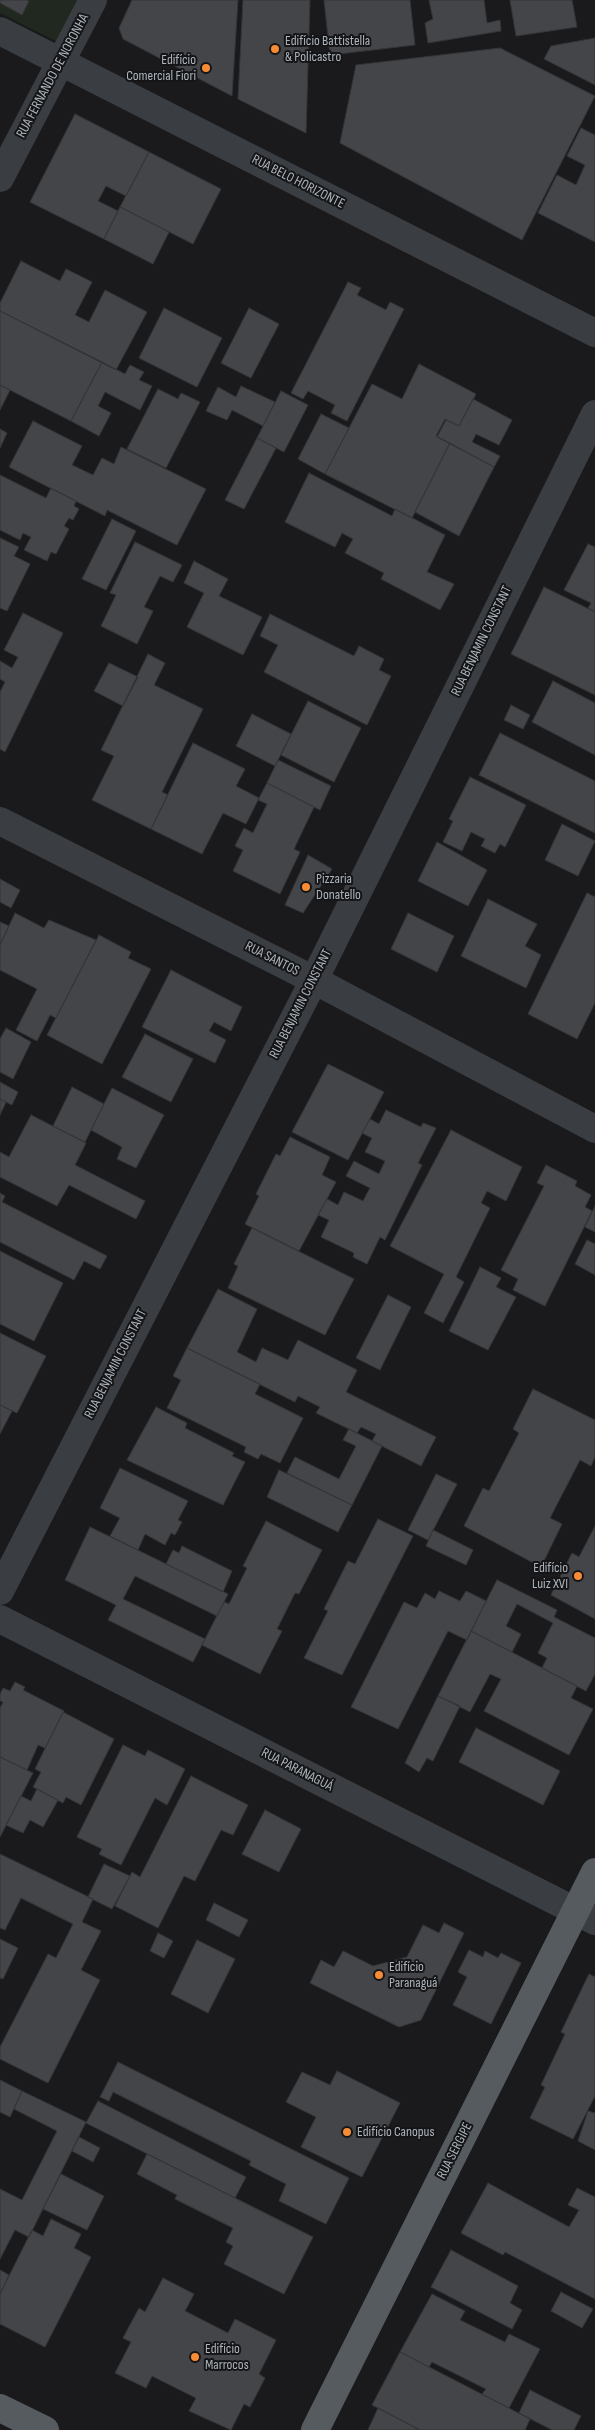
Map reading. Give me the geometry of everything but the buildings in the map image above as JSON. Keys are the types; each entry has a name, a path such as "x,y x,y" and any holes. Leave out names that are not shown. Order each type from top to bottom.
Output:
{"main road":[{"name":"RUA SERGIPE","path":"315,2430 585,1916 595,1872"},
{"path":"0,2408 45,2430"}],"street":[{"name":"RUA FERNANDO DE NORONHA","path":"0,178 92,0"},
{"name":"RUA BELO HORIZONTE","path":"0,31 595,333"},
{"name":"RUA BENJAMIN CONSTANT","path":"0,1590 314,980 595,414"},
{"name":"RUA SANTOS","path":"0,821 314,980 595,1129"},
{"name":"RUA PARANAGUÁ","path":"0,1619 585,1916"}],"shaded area":[{"path":"0,0 81,0 56,41 0,13"}],"place":[{"name":"Edifício Battistella & Policastro","path":"275,49"},
{"name":"Edifício Comercial Fiori","path":"206,68"},
{"name":"Pizzaria Donatello","path":"306,887"},
{"name":"Edifício Luiz XVI","path":"578,1576"},
{"name":"Edifício Paranaguá","path":"379,1975"},
{"name":"Edifício Canopus","path":"347,2132"},
{"name":"Edifício Marrocos","path":"195,2357"}]}
